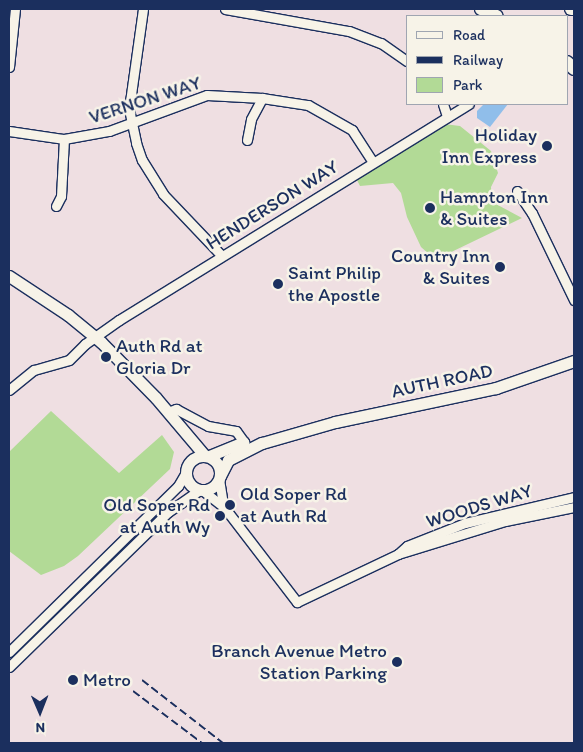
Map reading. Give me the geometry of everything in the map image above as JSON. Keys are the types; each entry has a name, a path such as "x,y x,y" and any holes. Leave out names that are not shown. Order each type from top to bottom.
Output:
{"highway":[{"path":"481,9 496,15"}],"main road":[{"path":"9,276 94,336 168,412 207,456 216,462 219,478 212,487 201,490 190,486 187,468 188,446 180,426"},
{"name":"AUTH ROAD","path":"207,456 270,433 314,427 480,392 574,361"},
{"name":"AUTH ROAD","path":"219,478 228,460 244,450 305,433 314,427"},
{"path":"187,468 197,456 207,456"}],"street":[{"path":"9,67 15,9"},
{"path":"143,9 131,84 130,122 142,160 163,194 221,255"},
{"path":"225,9 349,31 381,43 406,60"},
{"name":"VERNON WAY","path":"9,131 64,139 109,131 207,95 262,98 322,111 352,130 374,162"},
{"path":"247,140 251,118 262,98"},
{"path":"443,105 447,116"},
{"name":"HENDERSON WAY","path":"9,390 34,370 69,360 94,336 221,255 467,105"},
{"path":"56,206 61,196 64,139"},
{"path":"517,191 532,213 574,300"},
{"path":"168,412 176,409 208,426 236,431 244,442"},
{"path":"60,608 178,486 187,468"},
{"path":"219,478 224,506"},
{"path":"9,652 43,624 182,499 201,490 224,506"},
{"name":"WOODS WAY","path":"398,554 407,546 464,523 574,497"},
{"name":"WOODS WAY","path":"224,506 297,602 398,554 505,521 574,507"},
{"path":"9,667 43,624"}],"green space":[{"path":"444,124 460,126 491,151 498,173 491,187 492,202 522,218 443,256 430,255 421,247 407,217 401,193 393,183 360,186 357,180"},
{"path":"51,411 119,473 162,435 174,452 170,469 78,556 64,566 41,575 9,551 9,452"}],"water":[{"path":"483,105 507,105 490,127 477,118 477,111"}],"railway":[{"path":"142,680 223,743"},
{"path":"133,691 202,743"}],"place":[{"name":"Holiday Inn Express","path":"547,146"},
{"name":"Hampton Inn & Suites","path":"430,208"},
{"name":"Country Inn & Suites","path":"500,267"},
{"name":"Saint Philip the Apostle","path":"278,284"},
{"name":"Auth Rd at Gloria Dr","path":"106,357"},
{"name":"Old Soper Rd at Auth Rd","path":"230,505"},
{"name":"Old Soper Rd at Auth Wy","path":"220,516"},
{"name":"Branch Avenue Metro Station Parking","path":"397,662"},
{"name":"Metro","path":"73,680"}]}
